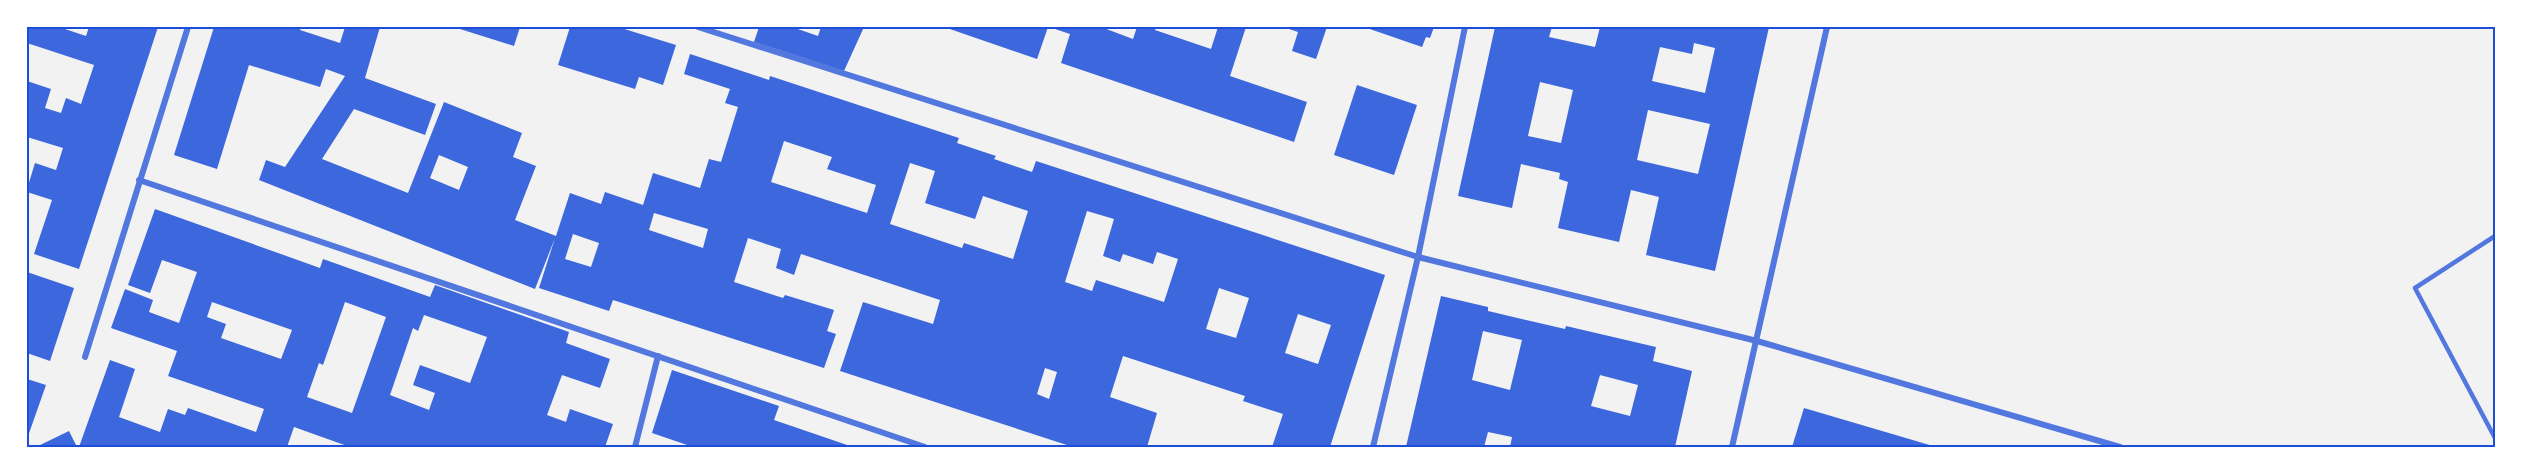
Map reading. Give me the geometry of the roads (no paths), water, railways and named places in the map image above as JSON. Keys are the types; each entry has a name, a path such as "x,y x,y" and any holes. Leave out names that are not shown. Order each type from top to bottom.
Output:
{"street":[{"path":"85,357 188,27"},
{"path":"698,27 1418,257 1757,341 2120,447"},
{"path":"1373,447 1418,257 1465,27"},
{"path":"1732,447 1827,27"},
{"path":"139,180 925,447"},
{"path":"635,447 658,356"}],"lane":[{"path":"2495,236 2415,288 2495,438"}]}
